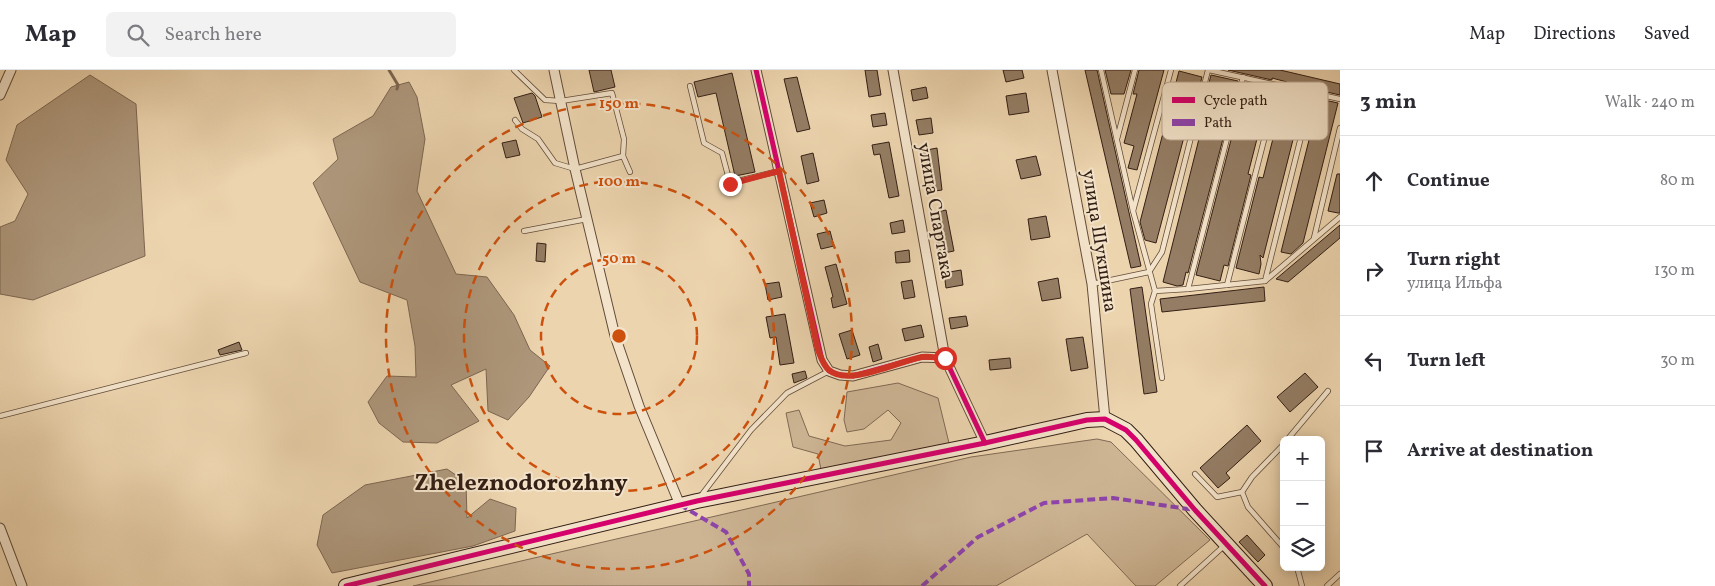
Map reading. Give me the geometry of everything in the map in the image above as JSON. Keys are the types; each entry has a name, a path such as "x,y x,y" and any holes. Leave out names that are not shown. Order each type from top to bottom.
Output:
{"street":[{"path":"0,96 11,70"},
{"path":"554,70 575,169 615,336 639,406 680,505"},
{"path":"756,70 818,350 829,371 840,375 853,376 922,357 945,358"},
{"name":"улица Спартака","path":"893,70 945,358 985,443"},
{"name":"улица Шукшина","path":"1052,70 1092,284 1105,419"},
{"path":"346,586 697,501 985,443 1087,420 1105,419 1126,430 1195,510 1265,586"},
{"path":"0,528 22,586"}],"lane":[{"path":"514,70 545,100 561,101 612,93 624,139 623,156 630,172"},
{"path":"1101,70 1133,212 1155,291 1151,304 1162,378"},
{"path":"1117,140 1135,70"},
{"path":"1209,70 1265,82"},
{"path":"1242,82 1243,77"},
{"path":"690,86 704,144 722,153 730,184 779,171"},
{"path":"1133,212 1162,104"},
{"path":"515,120 522,130 538,140 555,163 575,169 623,156"},
{"path":"1314,238 1340,128"},
{"path":"1092,284 1149,272 1162,252 1191,140"},
{"path":"1188,290 1227,140"},
{"path":"1227,285 1264,140"},
{"path":"1265,281 1300,140"},
{"path":"1155,291 1188,290 1265,281 1340,217"},
{"path":"524,232 587,219"},
{"path":"0,416 246,353"},
{"path":"697,501 751,430 787,393 829,371"},
{"path":"1290,436 1328,391"},
{"path":"1195,474 1217,497 1242,492 1252,476 1280,448"},
{"path":"1242,492 1248,507 1280,543"},
{"path":"1180,586 1227,544"},
{"path":"1298,571 1302,586"},
{"path":"1327,586 1340,574"}],"shaded area":[{"path":"90,75 136,104 145,256 33,300 0,294 0,227 15,221 28,194 6,160 17,125"},
{"path":"409,82 417,97 425,139 417,191 456,274 487,277 514,315 530,350 550,366 529,397 508,420 488,411 486,369 451,385 479,421 437,443 403,442 379,423 368,402 387,376 416,377 415,346 407,300 360,282 313,183 338,159 333,139 373,116 391,87"},
{"path":"898,383 938,398 949,443 821,470 818,454 793,447 786,413 799,410 809,436 845,446 891,440 901,423 888,410 864,429 847,432 844,420 847,392"},
{"path":"1097,439 1111,442 1210,540 1155,586 1136,586 1087,534 996,586 413,586 971,457"},
{"path":"447,469 466,482 467,518 490,499 516,508 515,531 473,546 332,573 317,545 323,515 365,485"}],"building":[{"path":"589,70 611,70 615,87 594,92"},
{"path":"865,70 877,70 881,95 869,97"},
{"path":"1003,70 1022,70 1024,78 1006,82"},
{"path":"1085,70 1097,70 1141,266 1131,268"},
{"path":"1105,70 1131,70 1124,94 1111,94"},
{"path":"1139,70 1164,70 1137,170 1128,168 1134,146 1124,143 1137,94 1133,94"},
{"path":"1228,70 1280,70 1340,84 1340,95 1328,92 1328,82 1287,82 1272,78 1272,80"},
{"path":"1179,71 1202,77 1201,82 1176,82"},
{"path":"732,73 755,172 735,176 716,93 698,97 694,82"},
{"path":"1211,75 1238,81 1238,82 1209,82"},
{"path":"797,77 810,129 797,132 784,79"},
{"path":"926,87 928,98 913,101 911,90"},
{"path":"532,93 535,96 542,117 523,123 514,98"},
{"path":"1026,93 1029,112 1009,115 1006,96"},
{"path":"1328,101 1338,103 1303,243 1291,254 1281,252 1309,140 1328,140"},
{"path":"885,113 887,125 873,127 871,115"},
{"path":"931,118 933,133 919,135 916,120"},
{"path":"1162,137 1162,140 1183,140 1156,243 1145,240 1140,222"},
{"path":"516,140 520,155 506,158 502,143"},
{"path":"1199,140 1223,140 1188,273 1186,272 1183,285 1177,286 1163,282"},
{"path":"1231,140 1257,140 1248,174 1251,175 1228,266 1224,265 1220,281 1196,275"},
{"path":"1273,140 1293,140 1263,258 1260,255 1259,274 1236,268 1259,177 1263,178"},
{"path":"889,142 899,196 889,198 880,154 874,155 872,145"},
{"path":"937,148 942,190 928,192 922,151"},
{"path":"813,153 819,181 807,184 801,156"},
{"path":"1036,156 1041,175 1021,179 1016,160"},
{"path":"1337,174 1340,174 1340,213 1328,211"},
{"path":"824,200 827,213 814,217 810,203"},
{"path":"946,210 954,251 939,254 937,242 939,242 933,213"},
{"path":"1046,216 1050,237 1031,240 1028,219"},
{"path":"903,220 905,232 892,234 890,223"},
{"path":"1340,225 1340,238 1288,282 1276,279"},
{"path":"830,231 834,246 821,249 817,234"},
{"path":"537,243 546,244 545,262 536,261"},
{"path":"909,250 910,262 896,263 895,252"},
{"path":"836,264 847,304 833,308 831,298 833,297 825,267"},
{"path":"961,270 963,285 946,288 944,273"},
{"path":"1058,278 1061,298 1042,301 1038,282"},
{"path":"912,280 915,297 904,299 901,282"},
{"path":"779,282 782,297 768,300 765,284"},
{"path":"1142,287 1157,392 1144,394 1130,289"},
{"path":"1264,287 1265,301 1162,312 1160,299"},
{"path":"785,314 794,363 780,365 776,337 770,338 766,317"},
{"path":"966,316 968,326 951,329 949,318"},
{"path":"921,325 924,337 905,341 902,329"},
{"path":"852,330 860,355 847,359 839,334"},
{"path":"1083,337 1088,368 1071,371 1066,339"},
{"path":"239,342 242,350 220,355 218,350"},
{"path":"878,344 882,359 873,362 869,347"},
{"path":"1010,358 1011,368 990,370 989,360"},
{"path":"805,371 807,378 794,383 792,374"},
{"path":"1305,373 1318,387 1290,412 1277,397"},
{"path":"1247,425 1261,441 1226,473 1230,478 1218,488 1200,468"},
{"path":"1247,535 1265,555 1258,562 1239,542"}],"waterway":[{"path":"389,70 398,85 397,89"}],"marked path":[{"path":"922,586 978,537 1044,503 1113,498 1195,510"},
{"path":"680,505 726,532 749,574 749,586"}],"cycle path":[{"path":"756,70 822,360 829,371 840,375 853,376 922,357 945,358 985,443"},
{"path":"346,586 697,501 985,443 1087,420 1105,419 1126,430 1136,440 1195,510 1265,586"}],"district":[{"name":"Zheleznodorozhny","path":"521,484"}],"route":[{"path":"730,184 779,171 818,350 829,371 840,375 853,376 922,357 945,358"}]}
